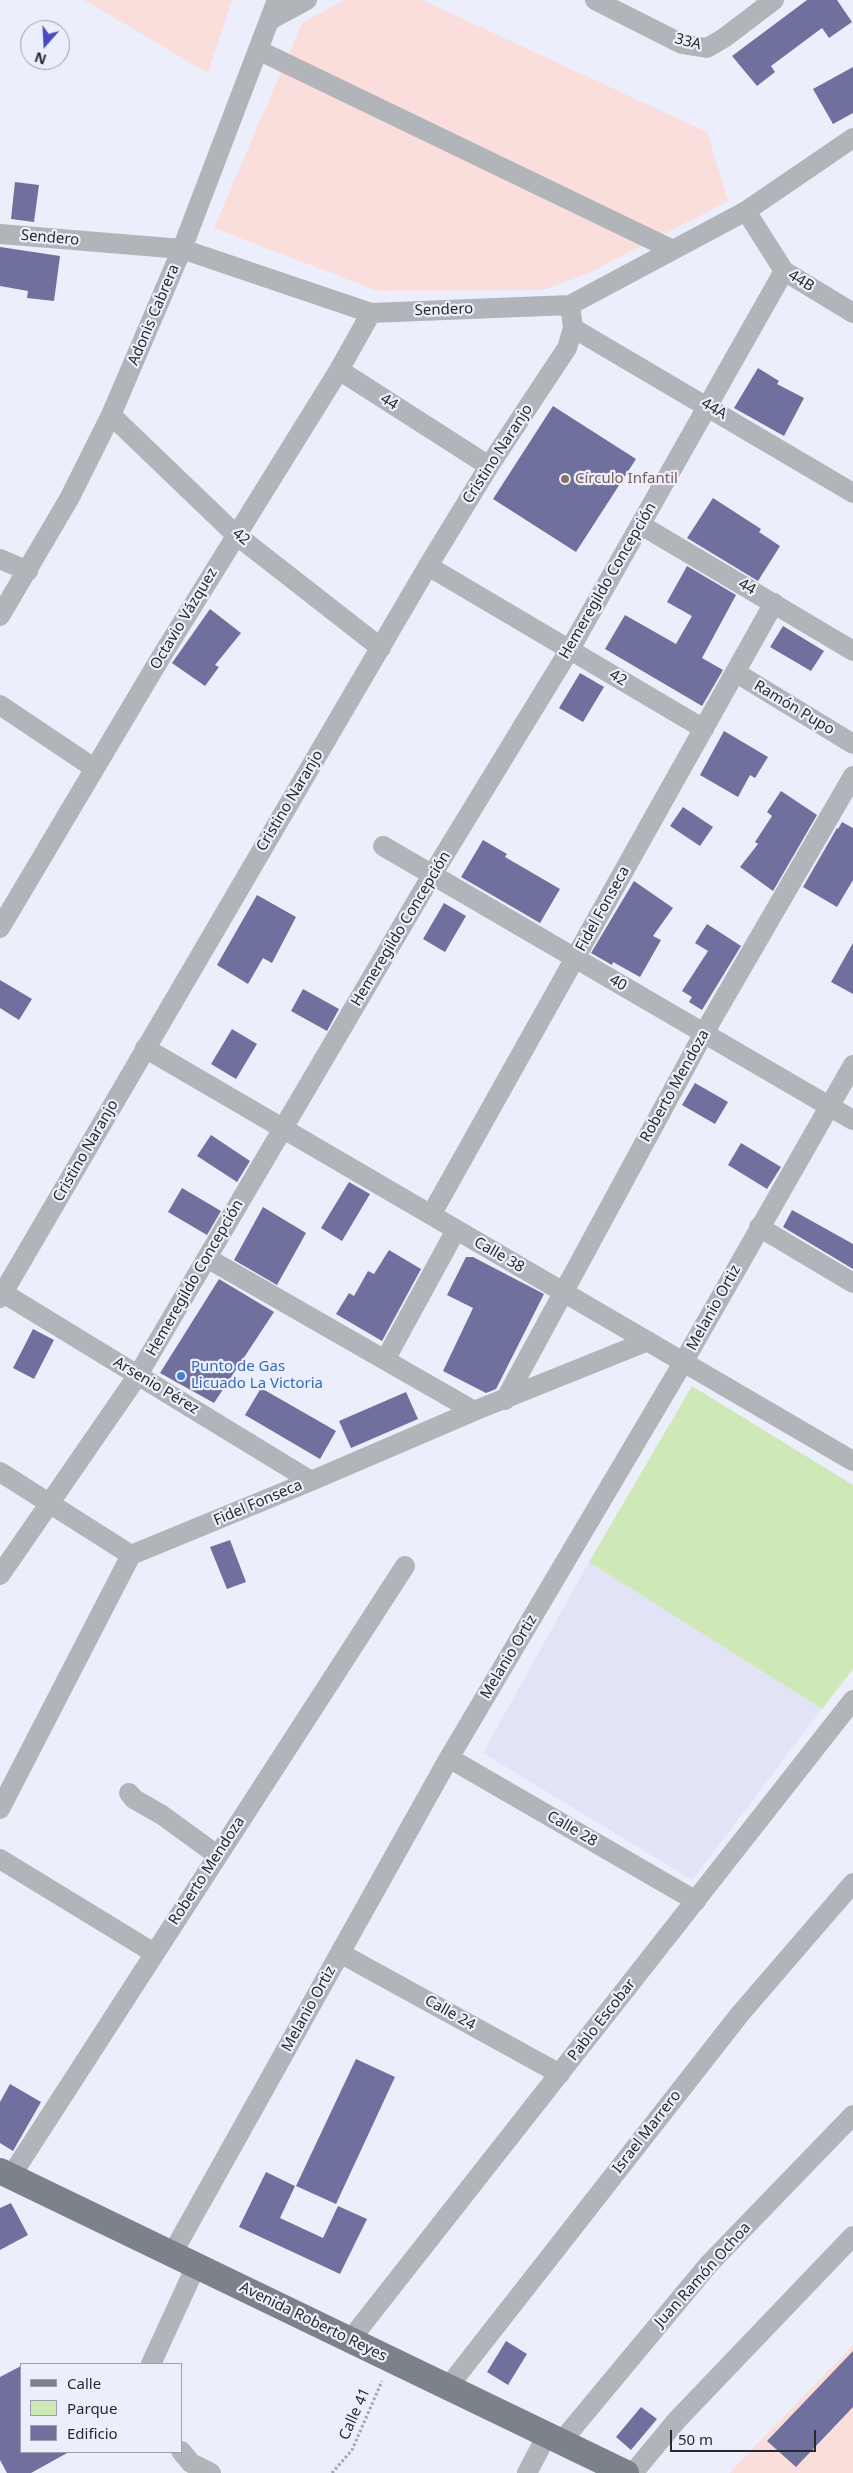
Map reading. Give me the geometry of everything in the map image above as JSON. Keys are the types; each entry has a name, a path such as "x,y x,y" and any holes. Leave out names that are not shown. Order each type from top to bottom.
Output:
{"main road":[{"name":"Avenida Roberto Reyes","path":"5,2173 626,2473"}],"street":[{"name":"Adonis Cabrera","path":"0,616 70,498 111,414 182,249 277,0"},
{"path":"270,20 307,0"},
{"name":"33A","path":"595,0 682,44 707,48 724,38 774,0"},
{"path":"258,50 673,250"},
{"name":"Sendero","path":"0,234 182,249 371,313 570,305 746,211 853,138"},
{"name":"44B","path":"746,211 784,272 853,313"},
{"name":"Hemeregildo Concepción","path":"0,1575 138,1375 432,875 570,649 784,272"},
{"name":"Cristino Naranjo","path":"1,1294 428,566 489,466 567,348 573,328 570,305"},
{"name":"Octavio Vázquez","path":"0,928 235,534 340,370 371,313"},
{"name":"44A","path":"573,328 853,492"},
{"name":"44","path":"340,370 489,466"},
{"name":"42","path":"111,414 235,534 381,648"},
{"name":"44","path":"640,526 853,651"},
{"path":"0,559 28,571"},
{"name":"42","path":"428,566 704,729"},
{"name":"Fidel Fonseca","path":"431,1215 774,603"},
{"name":"Ramón Pupo","path":"735,672 853,744"},
{"path":"0,705 94,768"},
{"name":"Roberto Mendoza","path":"505,1400 704,1034 853,776"},
{"name":"40","path":"384,846 853,1120"},
{"name":"Calle 38","path":"145,1048 853,1461"},
{"name":"Melanio Ortiz","path":"172,2254 449,1758 684,1361 853,1064"},
{"path":"759,1227 853,1284"},
{"path":"385,1360 456,1230"},
{"path":"207,1258 474,1411"},
{"name":"Arsenio Pérez","path":"1,1294 312,1481"},
{"name":"Fidel Fonseca","path":"131,1555 312,1481 474,1411 648,1341"},
{"path":"0,1472 131,1555 0,1809"},
{"name":"Roberto Mendoza","path":"5,2173 154,1953 406,1566"},
{"name":"Pablo Escobar","path":"350,2340 696,1901 850,1710"},
{"name":"Calle 28","path":"449,1758 696,1901"},
{"path":"129,1793 134,1799 162,1815 217,1855"},
{"path":"0,1859 154,1953"},
{"name":"Israel Marrero","path":"448,2387 740,2014 853,1883"},
{"name":"Calle 24","path":"340,1953 560,2074"},
{"name":"Juan Ramón Ochoa","path":"528,2473 554,2438 709,2264 853,2115"},
{"path":"633,2473 677,2420 853,2236"},
{"path":"151,2363 196,2266"},
{"path":"182,2452 191,2462 211,2473"}],"path":[{"name":"Calle 41","path":"332,2473 352,2450 392,2360"}],"shaded area":[{"path":"84,0 232,0 208,73"},
{"path":"344,0 422,0 707,132 728,201 587,274 542,290 378,291 214,228 302,23"},
{"path":"589,1562 822,1709 692,1880 483,1753"},
{"path":"853,2345 853,2473 729,2473"}],"green space":[{"path":"692,1386 853,1485 853,1669 822,1709 589,1562"}],"building":[{"path":"807,0 837,0 852,22 829,38 822,28 771,66 775,72 757,86 732,56"},
{"path":"853,67 853,113 833,124 813,89"},
{"path":"15,182 39,185 34,222 11,219"},
{"path":"0,247 60,256 54,301 27,298 28,291 0,286"},
{"path":"758,368 779,381 777,384 804,398 784,436 734,408"},
{"name":"Círculo Infantil","path":"553,406 636,459 576,552 493,499"},
{"path":"713,498 761,529 759,532 780,546 758,581 687,538"},
{"path":"687,566 736,595 702,658 723,670 702,706 605,649 625,615 676,644 692,616 667,602"},
{"path":"210,609 241,633 215,665 219,667 205,686 172,663"},
{"path":"783,626 824,651 811,671 770,647"},
{"path":"580,673 604,687 583,722 559,708"},
{"path":"724,731 768,757 755,778 750,775 738,797 700,775"},
{"path":"781,791 817,815 773,891 740,867 758,844 755,842 772,816 767,812"},
{"path":"683,807 713,827 700,846 670,826"},
{"path":"842,822 853,828 853,880 837,907 803,887"},
{"path":"483,840 507,854 505,857 560,889 540,923 461,877"},
{"path":"634,881 673,908 653,936 661,940 640,977 613,962 612,965 591,953"},
{"path":"257,895 296,917 272,963 263,958 248,984 217,965"},
{"path":"444,903 466,916 445,952 423,939"},
{"path":"707,924 741,946 702,1010 689,1002 692,997 682,991 708,951 695,943"},
{"path":"853,943 853,994 831,982"},
{"path":"0,980 32,999 19,1020 0,1008"},
{"path":"303,989 339,1009 327,1031 291,1011"},
{"path":"232,1029 257,1044 236,1079 211,1064"},
{"path":"695,1083 728,1102 715,1124 682,1105"},
{"path":"211,1135 250,1161 237,1182 197,1156"},
{"path":"741,1143 781,1167 767,1189 728,1165"},
{"path":"349,1182 370,1194 342,1241 321,1228"},
{"path":"182,1188 221,1211 207,1235 168,1212"},
{"path":"263,1207 306,1233 277,1285 234,1260"},
{"path":"792,1210 853,1244 853,1269 783,1227"},
{"path":"389,1250 421,1269 382,1341 336,1314 349,1293 354,1296 368,1271 374,1274"},
{"path":"466,1257 473,1257 544,1294 496,1389 486,1393 443,1371 473,1308 447,1295"},
{"path":"219,1279 274,1312 214,1403 160,1373"},
{"path":"33,1329 54,1340 34,1379 13,1368"},
{"path":"261,1388 336,1431 320,1459 245,1415"},
{"path":"406,1392 418,1419 351,1448 339,1421"},
{"path":"230,1540 246,1582 227,1589 210,1547"},
{"path":"356,2059 395,2077 336,2204 296,2186"},
{"path":"10,2084 41,2102 13,2151 0,2143 0,2102"},
{"path":"266,2172 295,2186 280,2218 323,2238 338,2206 367,2219 340,2274 239,2227"},
{"path":"11,2203 28,2235 0,2250 0,2208"},
{"path":"506,2341 527,2354 508,2385 487,2372"},
{"path":"853,2351 853,2407 796,2467 767,2441"},
{"path":"20,2367 20,2453 67,2453 31,2473 7,2473 0,2460 0,2377"},
{"path":"641,2407 657,2419 631,2450 616,2437"}],"place":[{"name":"Círculo Infantil","path":"565,479"},
{"name":"Punto de Gas Licuado La Victoria","path":"181,1376"}]}
